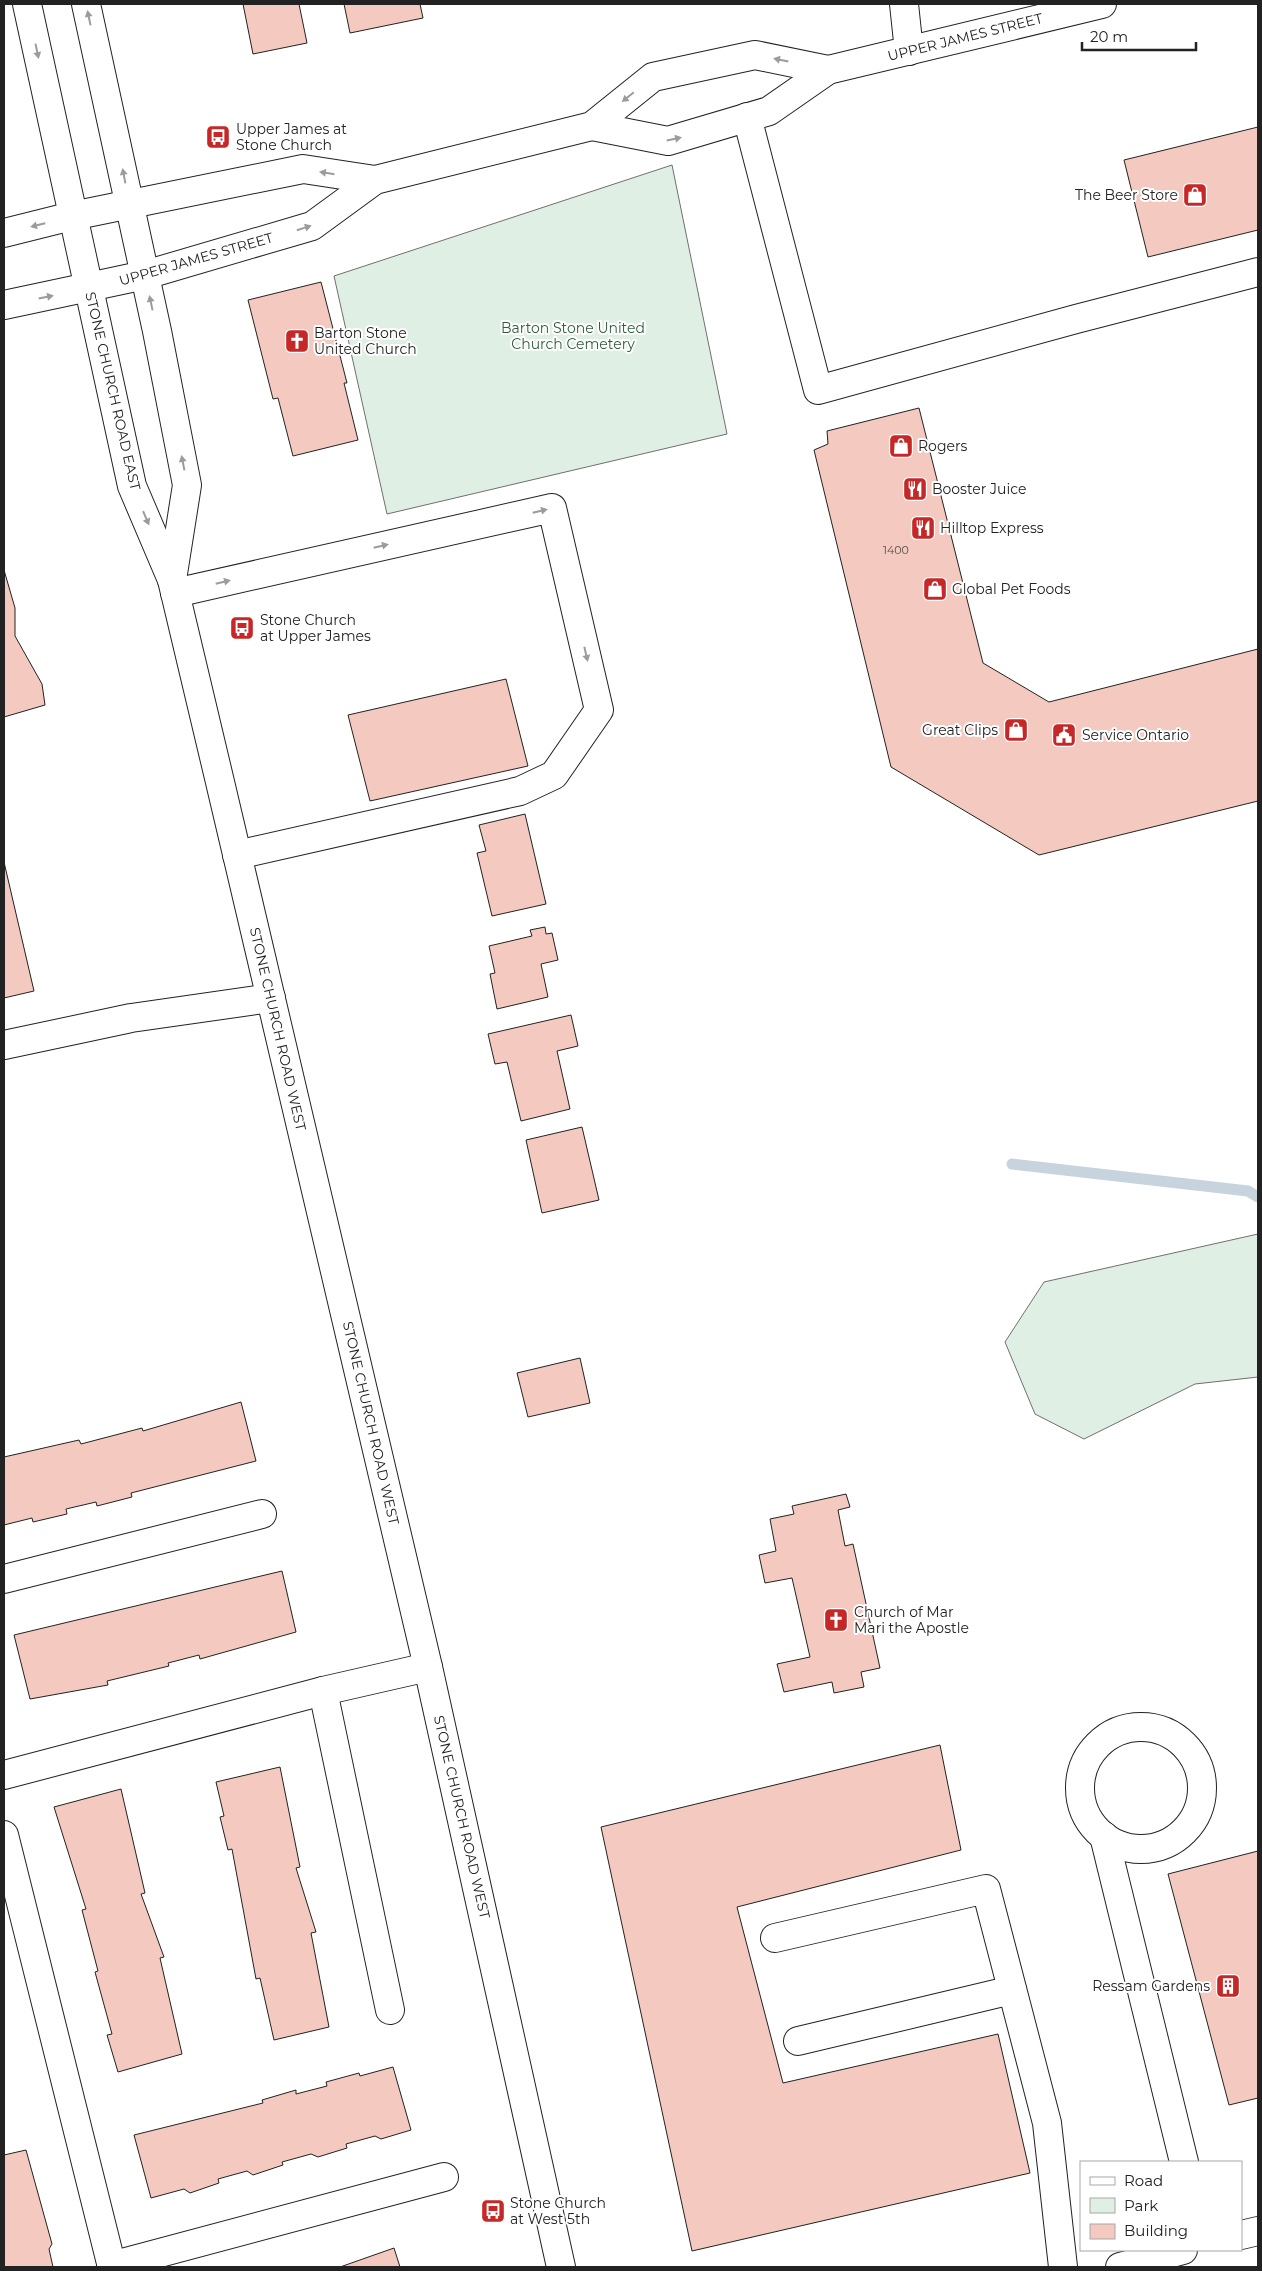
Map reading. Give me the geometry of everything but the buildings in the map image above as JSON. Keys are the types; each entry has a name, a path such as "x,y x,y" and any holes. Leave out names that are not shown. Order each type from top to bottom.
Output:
{"main road":[{"name":"STONE CHURCH ROAD EAST","path":"27,4 132,486 174,586"},
{"path":"86,4 146,275 187,485 174,586 552,508 599,710 554,775 520,792 237,855"},
{"path":"904,4 910,51"},
{"name":"UPPER JAMES STREET","path":"592,126 668,141 769,110 828,70 1102,4"},
{"name":"UPPER JAMES STREET","path":"4,305 146,275 312,226 375,180 592,126 653,77 755,55 828,70"},
{"path":"747,117 818,390 1076,319 1258,272"},
{"name":"UPPER JAMES STREET","path":"4,233 72,216 130,206 303,169 375,180"},
{"name":"STONE CHURCH ROAD WEST","path":"174,586 428,1667 561,2267"},
{"path":"4,1045 131,1018 271,998"},
{"path":"4,1578 262,1514"},
{"path":"4,1775 323,1690 428,1667"},
{"path":"323,1690 390,2010"},
{"path":"1104,1836 1123,1847 1143,1850 1163,1845 1181,1835 1194,1819 1201,1799 1202,1779 1195,1759 1183,1743 1165,1732 1145,1727 1125,1728 1107,1736 1092,1750 1083,1767 1079,1786 1082,1806 1091,1824 1104,1836 1184,2161"},
{"path":"4,1835 112,2266 444,2177"},
{"path":"774,1938 986,1889 1047,2123 1063,2267"},
{"path":"798,2041 1012,1990"},
{"path":"1242,2235 1258,2231"},
{"path":"1120,2267 1179,2251"}],"green space":[{"name":"Barton Stone United Church Cemetery","path":"672,165 727,434 387,514 334,276"},
{"path":"1258,1234 1258,1377 1195,1384 1084,1439 1035,1414 1005,1342 1044,1282"}],"waterway":[{"path":"1012,1164 1248,1191 1258,1197"}],"place":[{"name":"Upper James at Stone Church","path":"218,137"},
{"name":"The Beer Store","path":"1195,195"},
{"name":"Barton Stone United Church","path":"297,341"},
{"name":"Rogers","path":"901,446"},
{"name":"Booster Juice","path":"915,489"},
{"name":"Hilltop Express","path":"923,528"},
{"name":"Global Pet Foods","path":"935,589"},
{"name":"Stone Church at Upper James","path":"242,628"},
{"name":"Great Clips","path":"1016,730"},
{"name":"Service Ontario","path":"1064,735"},
{"name":"Church of Mar Mari the Apostle","path":"836,1620"},
{"name":"Ressam Gardens","path":"1228,1986"},
{"name":"Stone Church at West 5th","path":"493,2211"}]}
